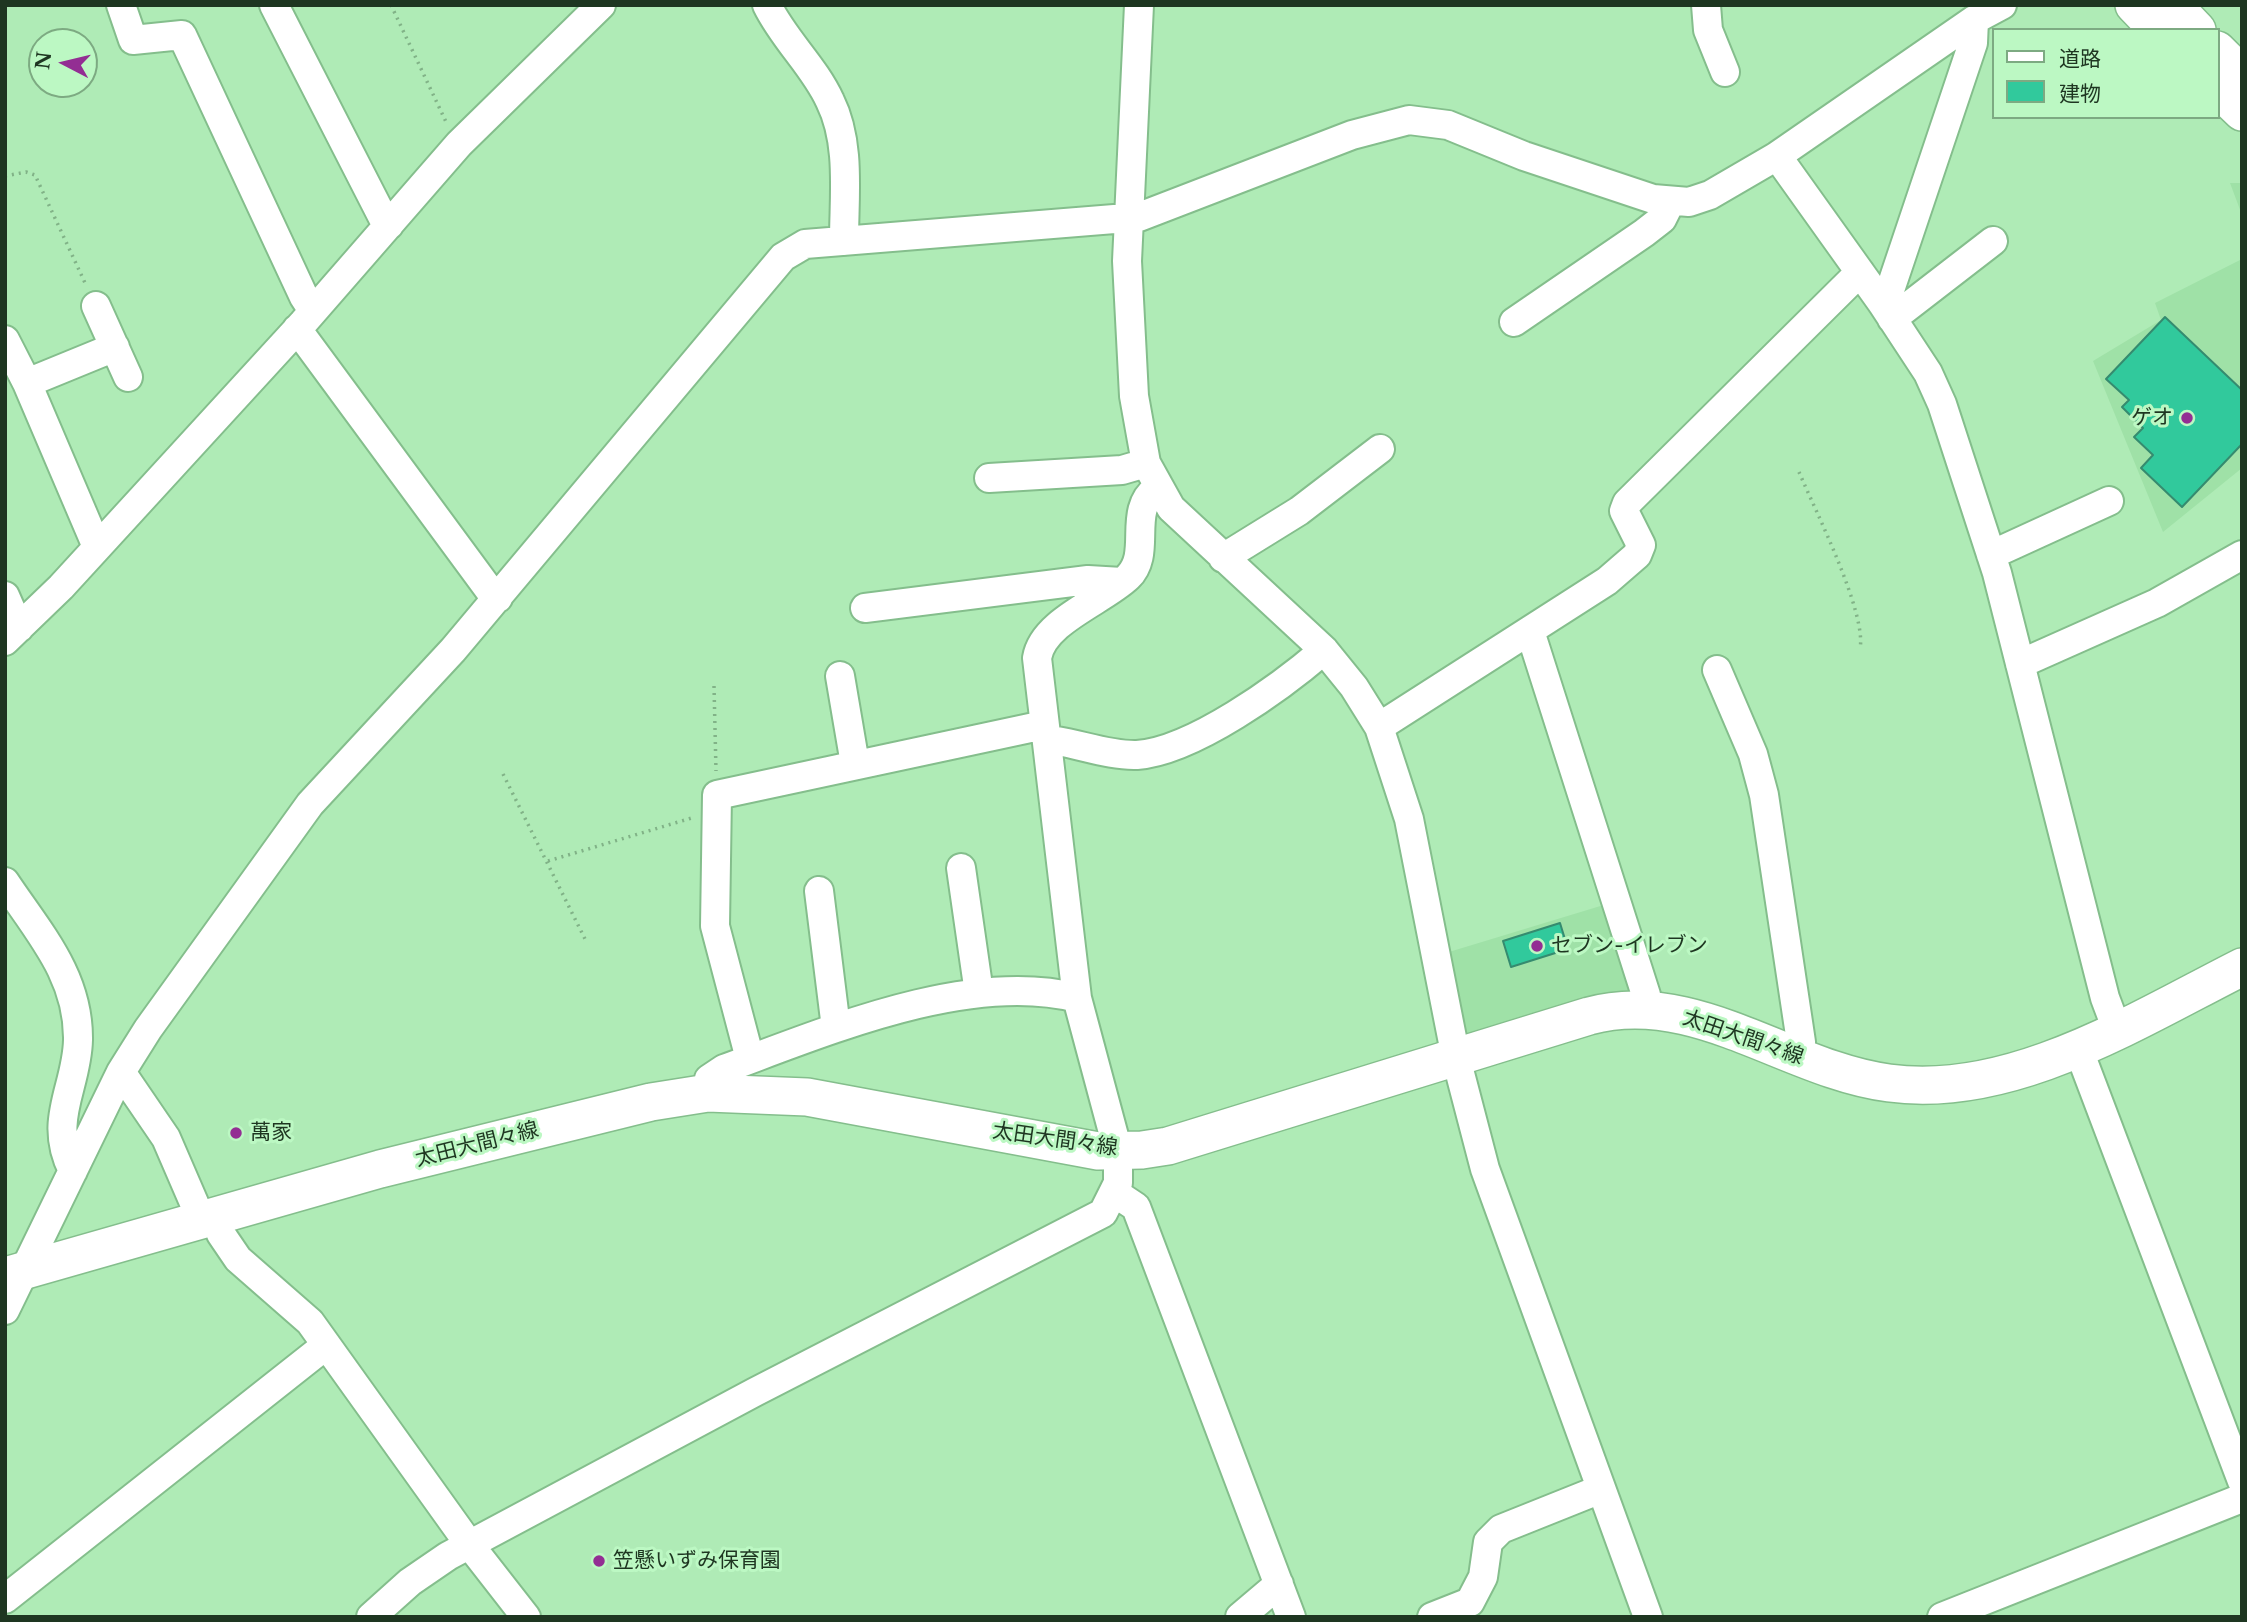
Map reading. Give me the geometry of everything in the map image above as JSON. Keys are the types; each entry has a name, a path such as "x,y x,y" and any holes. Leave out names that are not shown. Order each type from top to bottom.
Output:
{"main road":[{"path":"2134,5 2156,28"},
{"path":"2173,5 2195,28"},
{"path":"2219,52 2242,75"},
{"path":"2219,90 2242,112"},
{"name":"太田大間々線","path":"15,1273 380,1169 610,1112 708,1093 807,1097 1098,1151 1118,1151 1168,1146 1606,1011 1645,1010 1705,1021 1830,1070 1862,1079 1941,1085 2030,1066 2078,1048 2242,967"}],"street":[{"path":"121,5 134,40 182,35 304,297 305,320 490,591 498,598"},
{"path":"274,5 389,225"},
{"path":"12,634 97,547 305,320 459,144 601,5"},
{"path":"767,5 778,28 831,102 844,147 844,241"},
{"path":"371,1617 410,1582 469,1544 755,1392 1103,1213 1115,1193 1118,1151 1077,998 1045,734 1039,648 1052,631 1122,582 1135,566 1142,506 1148,494 1151,475 1134,396 1128,323 1129,219 1139,5"},
{"path":"1706,5 1708,30 1725,72"},
{"path":"5,1310 15,1273 73,1171 121,1072 148,1028 318,794 498,598 783,257 805,244 1129,219 1154,213 1381,125 1409,120 1448,125 1534,159 1670,203 1700,199 1777,156 1974,20 2002,5"},
{"path":"1887,311 1889,293 1973,43 1974,20"},
{"path":"1777,156 1887,311 1928,373 1942,404 1991,555 2105,998 2117,1030"},
{"path":"1514,322 1644,233 1662,219 1670,203"},
{"path":"1887,311 1993,241"},
{"path":"1379,727 1607,581 1637,555 1641,545 1624,512 1627,503 1860,272"},
{"path":"96,306 128,377"},
{"path":"5,340 27,383 97,547"},
{"path":"27,383 115,347"},
{"path":"1223,558 1298,511 1380,449"},
{"path":"989,478 1122,470 1151,475 1188,527 1324,650 1354,687 1379,727 1395,768 1409,819 1456,1058 1485,1169 1648,1617"},
{"path":"1991,555 2109,501"},
{"path":"2020,664 2157,603 2242,555"},
{"path":"865,608 1088,580 1122,582"},
{"path":"5,596 12,634"},
{"path":"1530,631 1646,995 1645,1010"},
{"path":"750,1059 715,926 717,802 855,764 1045,734 1056,741 1134,755 1172,747 1204,735 1324,650"},
{"path":"1717,670 1753,754 1765,795 1801,1042 1800,1056"},
{"path":"840,676 855,764"},
{"path":"961,869 979,993"},
{"path":"5,883 67,974 73,996 78,1041 62,1116 65,1150 73,1171"},
{"path":"819,891 836,1028"},
{"path":"708,1093 709,1079 714,1074 836,1028 996,990 1053,992 1077,998"},
{"path":"2078,1048 2242,1481"},
{"path":"121,1072 166,1138 208,1217 238,1259 310,1322 469,1544 526,1617"},
{"path":"1115,1193 1136,1207 1291,1617"},
{"path":"5,1599 325,1346"},
{"path":"1432,1617 1470,1602 1483,1577 1488,1542 1501,1529 1601,1489"},
{"path":"1942,1617 2242,1498"},
{"path":"1240,1617 1279,1584"}],"path":[{"path":"391,5 452,135 459,144"},
{"path":"5,176 26,172 35,175 96,306"},
{"path":"1799,472 1852,600 1862,640 1860,649"},
{"path":"548,861 717,802 714,686"},
{"path":"503,774 587,943"}],"shaded area":[{"path":"2230,183 2242,183 2242,215"},
{"path":"2242,259 2242,468 2163,532 2093,361 2161,320 2155,303"},
{"path":"1607,904 1633,988 1627,998 1476,1039 1467,1034 1449,952"}],"building":[{"name":"ゲオ","path":"2165,317 2242,390 2242,444 2182,507 2141,468 2153,455 2134,437 2143,428 2122,407 2129,400 2106,379"},
{"path":"1560,923 1568,949 1511,967 1503,941"}],"place":[{"name":"ゲオ","path":"2187,418"},
{"name":"セブン-イレブン","path":"1537,946"},
{"name":"萬家","path":"236,1133"},
{"name":"笠懸いずみ保育園","path":"599,1561"}]}
